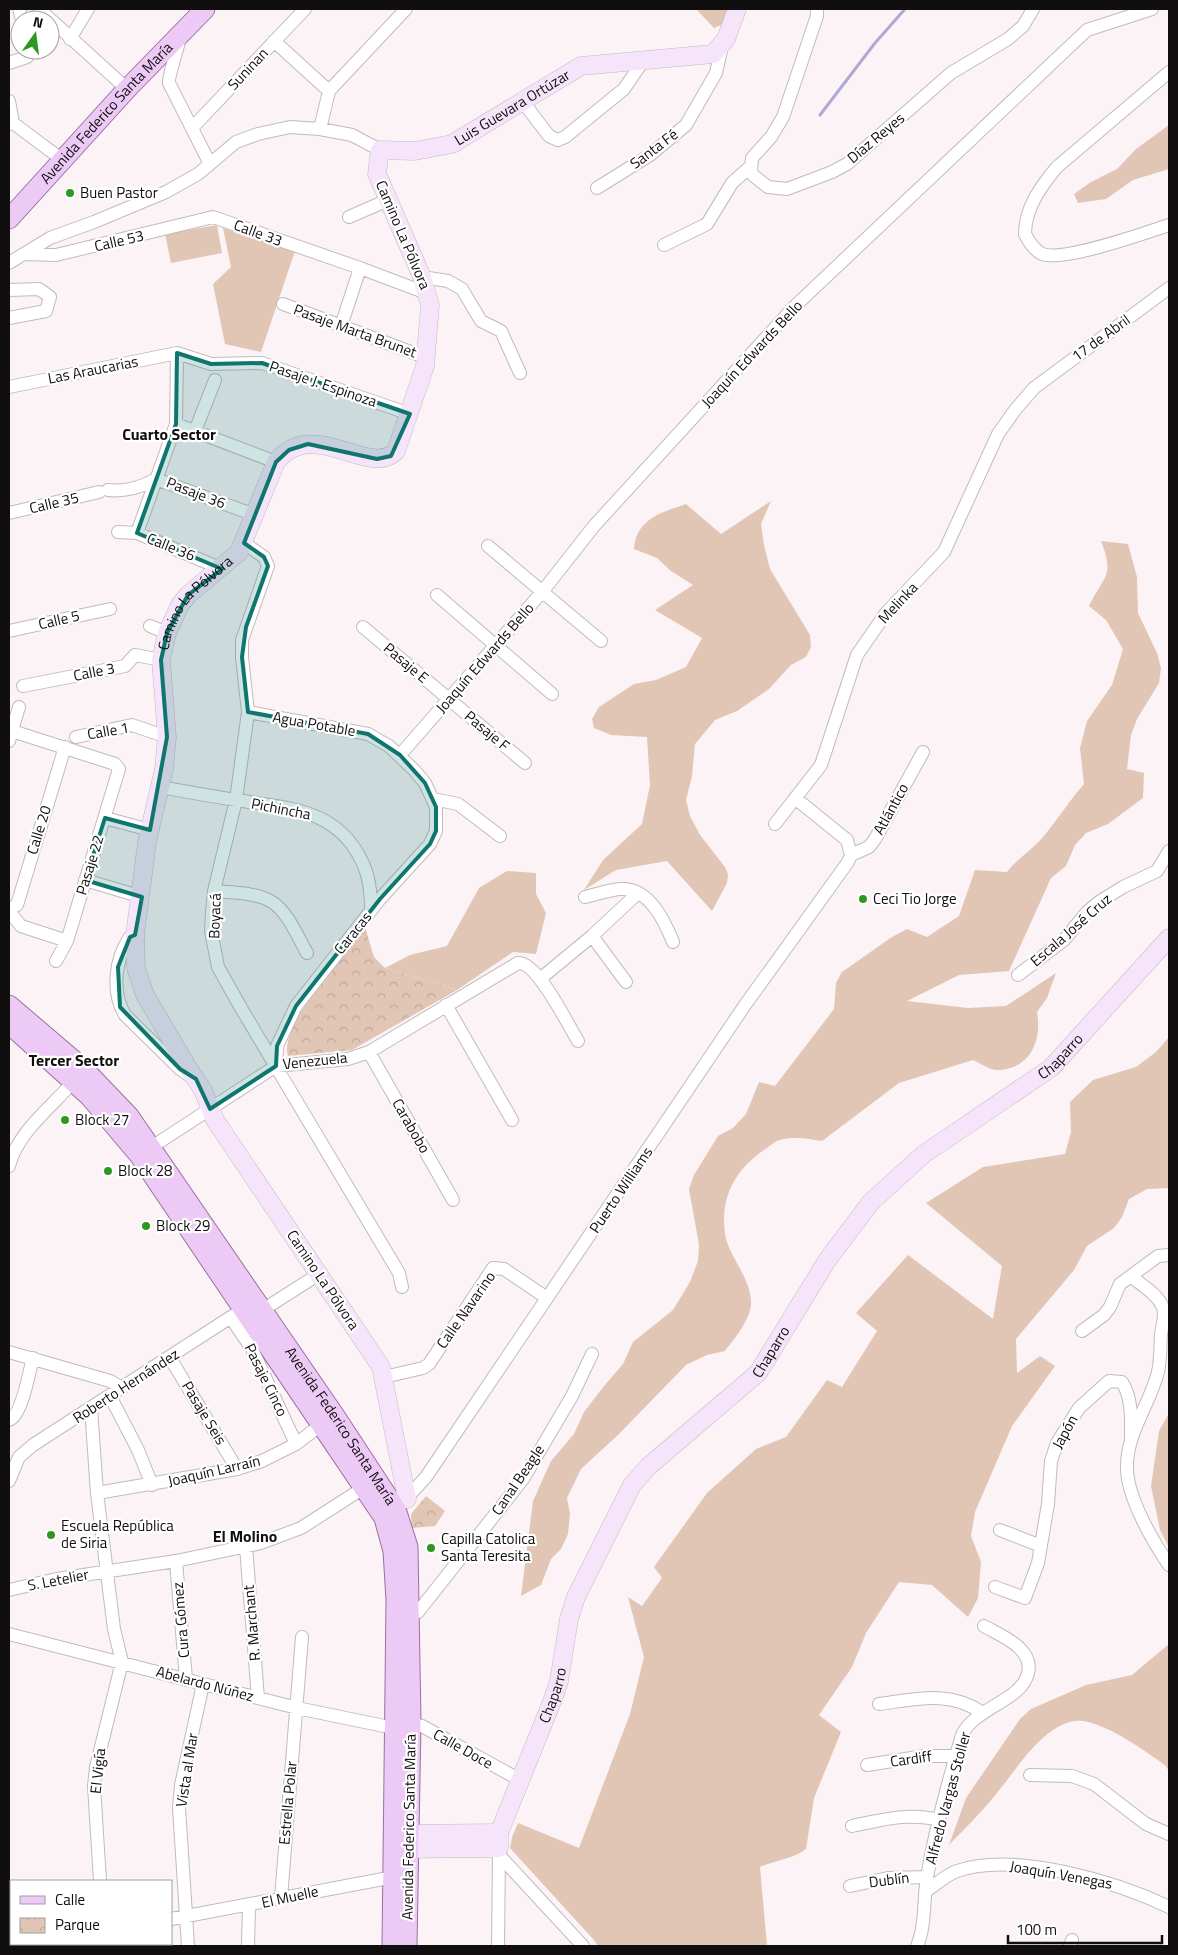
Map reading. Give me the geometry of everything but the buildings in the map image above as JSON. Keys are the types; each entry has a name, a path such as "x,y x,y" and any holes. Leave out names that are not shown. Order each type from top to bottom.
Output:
{"main road":[{"name":"Avenida Federico Santa María","path":"9,219 64,161 127,89 205,9"},
{"name":"Avenida Federico Santa María","path":"9,1005 79,1075"},
{"name":"Avenida Federico Santa María","path":"9,1024 116,1101 145,1151 247,1310 365,1487 396,1508"},
{"name":"Avenida Federico Santa María","path":"247,1310 335,1416 396,1508 408,1547 409,1616 402,1726 400,1876 392,1946"},
{"name":"Avenida Federico Santa María","path":"396,1508 393,1551 402,1726"},
{"name":"Avenida Federico Santa María","path":"400,1876 407,1946"}],"street":[{"path":"39,9 127,89"},
{"path":"70,39 88,9"},
{"name":"Suninan","path":"192,128 305,9"},
{"path":"320,129 329,91 406,9"},
{"path":"722,46 737,9"},
{"path":"664,245 707,224 732,183 751,166 752,158 772,137 783,118 817,16 816,9"},
{"name":"Díaz Reyes","path":"751,166 756,179 768,187 787,189 832,172 847,164 952,74 979,59 1008,39 1023,26 1033,9"},
{"name":"Joaquín Edwards Bello","path":"400,755 542,592 594,526 794,307 1087,30 1152,9"},
{"path":"181,34 177,55 168,76 177,101 210,164"},
{"path":"274,41 329,91"},
{"name":"Luis Guevara Ortúzar","path":"380,150 415,151 452,144 581,66 713,54 722,46"},
{"name":"Santa Fé","path":"597,188 650,155 686,125 716,73 722,46"},
{"path":"9,62 23,60"},
{"path":"523,102 549,136 558,140 565,137 624,89 643,61"},
{"path":"1169,72 1057,167 1045,181 1032,204 1027,217 1025,234 1036,250 1042,254 1057,255 1081,251 1169,225"},
{"path":"9,101 11,123 64,161"},
{"path":"9,263 50,238 166,192 198,174 236,142 258,134 290,128 320,129 352,135 380,150"},
{"name":"Camino La Pólvora","path":"380,150 377,174 428,294 430,330 427,358 410,414 396,452 391,456 377,459 308,444 288,450 276,462 244,543 234,559 188,596 180,605 167,633 161,660 168,737 160,787 150,830 135,936 136,968 145,994 203,1090 215,1120 372,1351 384,1377 396,1508"},
{"path":"349,217 388,200"},
{"name":"Calle 53","path":"24,254 56,255 213,217"},
{"name":"Calle 33","path":"213,217 360,268 428,294"},
{"path":"341,326 360,268"},
{"path":"422,277 448,281 462,289 482,321 501,332 520,373"},
{"name":"17 de Abril","path":"1034,388 1169,288"},
{"path":"9,290 38,289 50,297 46,311 9,318"},
{"name":"Pasaje Marta Brunet","path":"283,304 427,358"},
{"path":"137,533 176,424 177,353"},
{"name":"Las Araucarias","path":"9,387 177,353"},
{"name":"Pasaje J. Espinoza","path":"177,353 211,364 262,363 410,414"},
{"path":"195,431 215,380"},
{"name":"Melinka","path":"775,824 820,765 857,655 886,613 944,552 998,434 1034,388"},
{"path":"176,424 276,462"},
{"name":"Pasaje 36","path":"104,491 117,491 145,485 156,479 254,516"},
{"name":"Calle 35","path":"9,513 104,491"},
{"name":"Calle 36","path":"118,532 137,533 222,569"},
{"name":"Boyacá","path":"244,543 264,557 268,566 242,640 248,712 236,800 214,891 211,931 218,967 399,1273 402,1287"},
{"path":"488,546 601,641"},
{"path":"436,595 552,694"},
{"name":"Calle 5","path":"9,631 110,609"},
{"path":"150,626 167,633"},
{"name":"Pasaje E","path":"363,627 449,699"},
{"name":"Calle 3","path":"23,686 125,666 134,655 161,660"},
{"name":"Pasaje F","path":"449,699 525,763"},
{"path":"19,707 10,736 65,747"},
{"name":"Agua Potable","path":"248,712 363,732 379,740 400,755 425,783 435,803"},
{"name":"Calle 1","path":"76,737 132,725 168,737"},
{"name":"Pasaje 22","path":"56,961 67,941 105,818 118,767 65,747"},
{"name":"Calle 20","path":"9,910 17,905 65,747"},
{"name":"Atlántico","path":"850,855 862,851 875,839 923,752"},
{"name":"Pichincha","path":"160,787 298,810 317,816 342,831 356,851 370,879 371,910"},
{"path":"795,798 847,840 850,855"},
{"path":"435,803 458,804 500,836"},
{"name":"Caracas","path":"276,1066 277,1046 296,1006 371,910 430,844 436,832 435,803"},
{"path":"105,818 150,830"},
{"name":"Escala José Cruz","path":"1018,975 1064,940 1087,912 1099,902 1123,887 1157,871 1169,851"},
{"name":"Puerto Williams","path":"396,1508 426,1476 745,1005 848,862 850,855"},
{"path":"85,880 142,897"},
{"path":"585,896 619,889 638,893 662,915 673,942"},
{"path":"214,891 270,900 284,916 307,952"},
{"path":"578,1041 540,979 592,936 638,893"},
{"path":"9,910 22,926 67,941"},
{"name":"Camino La Pólvora","path":"135,936 130,937 126,943 118,967 117,990 120,1007 180,1069 196,1079"},
{"path":"592,936 626,982"},
{"name":"Chaparro","path":"499,1845 559,1681 569,1619 576,1597 632,1485 649,1466 758,1373 828,1259 871,1202 924,1154 1051,1068 1169,938"},
{"name":"Venezuela","path":"145,1151 276,1066 348,1060 369,1052 513,966 522,963 532,968 540,979"},
{"path":"446,1005 512,1120"},
{"name":"Carabobo","path":"369,1052 453,1200"},
{"path":"9,1166 17,1148 36,1121 79,1075"},
{"path":"1082,1331 1104,1315 1110,1308 1117,1288 1158,1256 1169,1255"},
{"name":"Calle Navarino","path":"384,1377 424,1368 429,1364 493,1268 504,1269 547,1298"},
{"name":"Roberto Hernández","path":"9,1481 14,1466 26,1450 247,1310 319,1274"},
{"path":"1131,1276 1156,1297 1163,1307 1164,1316 1158,1371 1131,1441 1126,1470 1130,1487 1152,1538 1169,1565"},
{"name":"Pasaje Cinco","path":"247,1310 252,1348 296,1444"},
{"path":"9,1352 110,1381 122,1388"},
{"name":"Canal Beagle","path":"409,1616 418,1612 522,1479 572,1396 592,1354"},
{"path":"9,1420 16,1416 20,1408 33,1358"},
{"name":"Pasaje Seis","path":"170,1358 237,1469"},
{"name":"Japón","path":"995,1587 1025,1598 1038,1563 1048,1504 1051,1461 1057,1443 1079,1408 1109,1381 1122,1382 1126,1388 1131,1410 1131,1441"},
{"path":"110,1396 138,1450 152,1485"},
{"path":"91,1408 97,1493 114,1629 122,1662"},
{"name":"Joaquín Larraín","path":"97,1493 237,1469 262,1461 296,1444 322,1424"},
{"name":"S. Letelier","path":"9,1590 57,1579 176,1561 246,1547 301,1528 365,1487"},
{"path":"1000,1530 1041,1546"},
{"name":"R. Marchant","path":"246,1547 258,1698"},
{"name":"Cura Gómez","path":"176,1561 186,1679"},
{"name":"Alfredo Vargas Stoller","path":"917,1946 922,1934 927,1877 939,1820 966,1726 1017,1690 1027,1677 1029,1664 1022,1650 984,1626"},
{"name":"Abelardo Núñez","path":"9,1634 297,1708 402,1726"},
{"name":"Estrella Polar","path":"281,1898 302,1637"},
{"name":"El Vigía","path":"100,1880 94,1786 96,1767 122,1662"},
{"name":"Vista al Mar","path":"188,1946 179,1808 181,1784 203,1684"},
{"path":"879,1704 943,1697 962,1701 983,1713"},
{"name":"Calle Doce","path":"402,1726 422,1726 522,1781"},
{"name":"Cardiff","path":"867,1766 924,1756 956,1756"},
{"path":"1030,1775 1072,1776 1094,1784 1146,1824 1169,1834"},
{"path":"852,1826 901,1816 924,1816 939,1820"},
{"path":"401,1841 499,1845 583,1946"},
{"path":"498,1946 499,1845"},
{"name":"Joaquín Venegas","path":"925,1892 956,1871 980,1866 1012,1864 1118,1885 1169,1907"},
{"name":"El Muelle","path":"172,1919 249,1906 281,1898 400,1876"},
{"name":"Dublín","path":"850,1886 888,1878 927,1877"},
{"path":"248,1946 249,1906"}],"highlighted area":[{"path":"177,353 211,364 262,363 410,414 391,456 377,459 308,444 289,450 276,462 244,543 264,557 268,566 246,627 242,657 248,712 368,734 400,755 425,783 436,807 436,831 430,844 380,899 296,1006 277,1046 276,1066 210,1109 196,1079 180,1069 120,1007 118,967 130,937 135,935 142,897 85,880 105,818 150,830 167,737 161,660 167,633 188,595 222,569 137,533 176,424"}],"green space":[{"path":"696,9 730,9 724,24 714,28"},
{"path":"1169,125 1169,169 1133,180 1106,199 1078,203 1074,194 1091,182 1117,169 1136,149"},
{"path":"217,225 222,253 171,263 165,234"},
{"path":"223,228 295,251 261,352 225,344 213,284 231,267"},
{"path":"771,501 761,524 770,569 810,635 811,647 806,657 791,665 769,689 737,711 715,720 695,744 692,776 686,800 690,816 700,835 725,867 728,874 727,883 712,911 667,861 616,870 584,890 603,860 642,824 650,785 647,737 611,735 594,728 592,719 599,707 634,684 656,680 686,667 702,638 655,610 693,585 671,571 657,558 634,549 640,530 652,518 686,504 721,534"},
{"path":"1101,541 1128,544 1137,577 1138,613 1157,653 1161,668 1159,683 1137,719 1131,735 1127,769 1144,773 1143,798 1108,824 1086,833 1075,845 1066,866 1051,878 1009,971 959,975 907,1001 968,1008 1006,1006 1056,973 1047,998 1037,1012 1038,1033 1032,1051 1019,1064 1010,1068 993,1069 973,1060 899,1083 822,1141 796,1138 778,1141 745,1166 727,1196 724,1221 727,1242 750,1292 751,1307 746,1321 725,1351 707,1355 686,1365 618,1435 581,1469 567,1498 570,1514 568,1534 561,1549 551,1559 541,1585 521,1596 533,1501 551,1461 574,1434 584,1412 623,1364 633,1342 673,1310 690,1282 698,1261 699,1245 689,1189 694,1175 718,1136 733,1128 746,1114 759,1082 775,1086 834,1009 836,983 842,972 892,937 907,929 927,937 959,916 975,870 1007,872 1043,837 1084,784 1080,748 1087,721 1112,685 1123,649 1106,620 1089,606 1106,575 1107,562"},
{"path":"507,871 536,873 536,894 546,913 536,954 513,952 457,990 385,968 410,955 447,946 479,888"},
{"path":"365,927 374,957 385,968 457,990 352,1050 288,1056 288,1043 293,1027 303,1009"},
{"path":"1169,1037 1169,1188 1147,1189 1129,1199 1122,1217 1114,1228 1087,1246 1074,1270 1016,1339 1017,1373 1040,1356 1055,1366 1012,1426 975,1512 971,1536 981,1562 978,1598 968,1617 932,1585 899,1582 866,1633 852,1667 819,1715 841,1732 814,1798 806,1849 796,1855 760,1867 767,1946 598,1946 510,1848 518,1823 579,1848 630,1714 644,1657 628,1597 642,1606 662,1578 654,1567 707,1493 756,1449 786,1437 827,1380 842,1387 877,1331 856,1313 908,1255 993,1319 1002,1266 926,1203 983,1167 1065,1154 1071,1132 1070,1102 1093,1080 1136,1067 1156,1052"},
{"path":"1169,1413 1169,1548 1160,1530 1151,1486 1159,1431"},
{"path":"426,1496 445,1511 435,1526 412,1528 411,1514"},
{"path":"1169,1644 1169,1771 1165,1765 1118,1734 1088,1722 1074,1721 1060,1726 1047,1734 1024,1758 985,1807 949,1845 966,1798 1020,1719 1031,1709 1086,1685 1132,1675"}],"waterway":[{"path":"820,115 875,43 905,9"}],"place":[{"name":"Buen Pastor","path":"70,193"},
{"name":"Ceci Tio Jorge","path":"863,899"},
{"name":"Block 27","path":"65,1120"},
{"name":"Block 28","path":"108,1171"},
{"name":"Block 29","path":"146,1226"},
{"name":"Escuela República de Siria","path":"51,1535"},
{"name":"Capilla Catolica Santa Teresita","path":"431,1548"}],"district":[{"name":"Cuarto Sector","path":"169,434"},
{"name":"Tercer Sector","path":"74,1060"},
{"name":"El Molino","path":"245,1536"}]}
